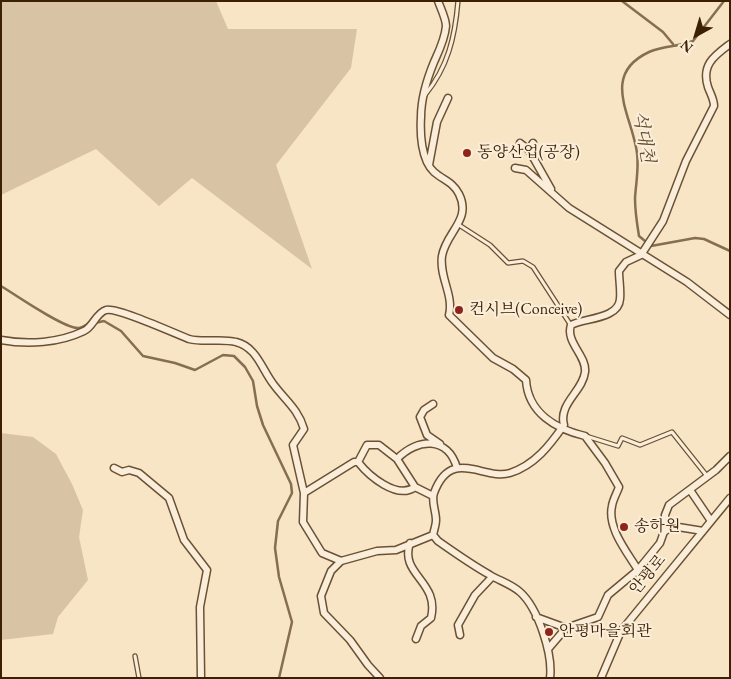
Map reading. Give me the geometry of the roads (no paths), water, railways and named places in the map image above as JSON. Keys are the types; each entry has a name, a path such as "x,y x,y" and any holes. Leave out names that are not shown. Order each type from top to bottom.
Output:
{"street":[{"path":"438,1 446,24 444,38 423,97 420,117 422,136 429,165 433,171 451,182 459,194 463,206 458,224 448,236 442,258 444,280 452,305 449,315 493,358 514,369 526,380 526,392 532,404 546,419 562,429 585,436 605,463 619,487 612,506 612,518 618,537 638,570"},
{"path":"433,535 436,520 433,496 445,477 457,468 466,467 500,474 510,473 542,454 562,429 568,404 584,378 586,370 570,334 571,325 580,320 615,310 620,300 618,271 626,262 641,254 663,221 686,161 712,112 714,101 706,77 708,63 712,57 730,44"},
{"path":"429,165 437,122 448,98"},
{"path":"529,150 533,143"},
{"path":"520,144 529,150 554,194"},
{"path":"515,168 526,170 569,208 687,282 730,315"},
{"path":"1,340 37,343 86,330 107,310 120,312 190,340 237,342 254,352 274,385 300,415 304,429 293,444 304,493 303,522 312,541 322,553 341,561"},
{"path":"433,404 424,410 420,417 427,435 454,456 457,468"},
{"path":"397,460 410,447 418,444 441,445"},
{"path":"358,462 367,445 379,445 397,460 415,487 433,496"},
{"path":"548,649 566,628 598,616 608,595 638,570 660,543 664,532 665,515 669,505 730,456"},
{"path":"304,493 354,462 358,462"},
{"path":"358,462 387,487 401,491 410,490 415,487"},
{"path":"114,468 122,472 129,470 139,473 169,498 184,540 207,570 200,607 200,678"},
{"path":"690,490 711,521"},
{"name":"안평로","path":"601,678 621,631 730,498"},
{"path":"664,532 672,526 703,531"},
{"path":"380,678 350,640 324,612 321,596 331,571 341,561 377,552 396,550 433,535"},
{"path":"433,535 438,541 492,577 521,593 536,617 548,649 551,669 550,678"},
{"path":"410,543 408,562 433,599 431,618 421,626 416,640"},
{"path":"460,635 458,625 475,595 492,577"},
{"path":"536,617 566,628"}],"lane":[{"path":"423,97 434,84 453,44 458,1"},
{"path":"458,224 490,245 508,263 523,261 533,266 571,325"},
{"path":"585,436 618,446 622,438 640,445 672,432 707,476"},
{"path":"135,656 139,678"}],"waterway":[{"path":"622,1 663,32 673,44"},
{"name":"석대천","path":"724,1 693,41 649,52 634,61 626,72 622,84 623,97 637,153 638,170 635,203 639,236 651,246 695,238 704,239 730,251"},
{"path":"1,286 40,311 72,327 79,328 90,323"},
{"path":"95,323 104,321 121,331 143,356 175,363 195,370 223,355 234,356 245,367 253,381 257,406 263,425 291,484 292,493 278,521 275,548 279,577 292,622 279,678"}],"place":[{"name":"동양산업(공장)","path":"467,153"},
{"name":"컨시브(Conceive)","path":"459,310"},
{"name":"송하원","path":"624,527"},
{"name":"안평마을회관","path":"549,632"}]}
